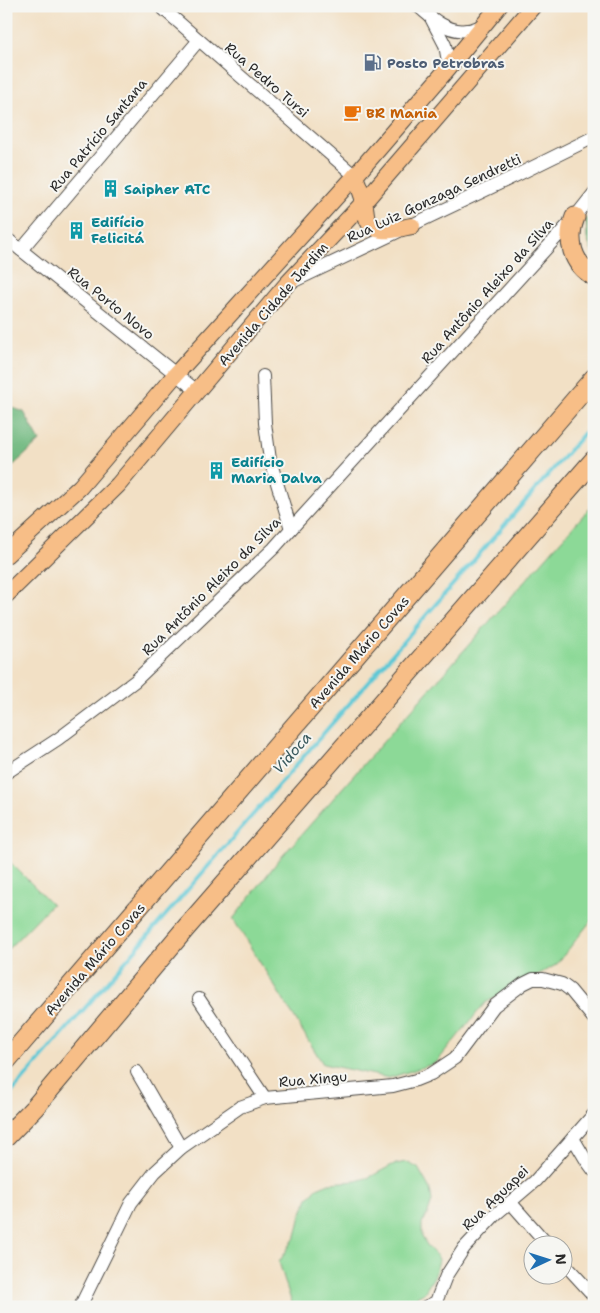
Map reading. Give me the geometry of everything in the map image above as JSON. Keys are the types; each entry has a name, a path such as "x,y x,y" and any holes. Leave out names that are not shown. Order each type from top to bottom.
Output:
{"highway":[{"path":"574,218 570,238 572,252 579,265 594,276"},
{"name":"Avenida Mário Covas","path":"6,1062 594,378"},
{"path":"6,1136 35,1106 185,928 594,460"}],"main road":[{"name":"Avenida Cidade Jardim","path":"6,555 80,487 176,374 355,176 499,6"},
{"name":"Avenida Cidade Jardim","path":"6,595 118,485 288,284 364,202 532,6"},
{"path":"355,176 369,222 373,227 385,230 412,226"}],"street":[{"name":"Rua Pedro Tursi","path":"160,6 355,176"},
{"path":"418,6 431,18 455,29 467,30 483,25"},
{"path":"431,18 445,45 449,67"},
{"name":"Rua Patrício Santana","path":"21,250 199,40"},
{"name":"Rua Luiz Gonzaga Sendretti","path":"288,284 594,137"},
{"name":"Rua Antônio Aleixo da Silva","path":"6,773 58,739 135,681 274,548 574,218 594,193"},
{"name":"Rua Porto Novo","path":"6,238 197,391"},
{"path":"264,376 265,424 270,460 291,528"},
{"name":"Rua Xingu","path":"80,1307 131,1203 155,1172 181,1148 240,1107 265,1098 393,1086 431,1074 455,1058 494,1006 522,984 533,980 543,979 562,984 570,990 594,1019"},
{"path":"199,999 265,1098"},
{"path":"137,1072 181,1148"},
{"name":"Rua Aguapei","path":"434,1305 446,1276 464,1248 495,1215 535,1181 594,1114"},
{"path":"573,1138 594,1171"},
{"path":"511,1203 540,1236"},
{"path":"572,1272 594,1296"}],"green space":[{"path":"594,211 594,256 587,239 586,219"},
{"path":"8,406 24,412 40,441 6,472 6,447 8,445"},
{"path":"594,503 594,917 556,965 485,1003 436,1063 389,1078 323,1064 233,919 278,861"},
{"path":"6,858 52,904 6,951"},
{"path":"406,1162 418,1168 430,1189 432,1201 422,1224 422,1237 439,1260 435,1275 424,1293 397,1307 293,1307 279,1262 296,1236 301,1215 308,1198 317,1188 329,1183 356,1181 370,1177 392,1165"}],"waterway":[{"name":"Vidoca","path":"6,1099 594,422"}],"place":[{"name":"Posto Petrobras","path":"373,63"},
{"name":"BR Mania","path":"352,113"},
{"name":"Saipher ATC","path":"110,189"},
{"name":"Edifício Felicitá","path":"77,230"},
{"name":"Edifício Maria Dalva","path":"217,470"}]}
